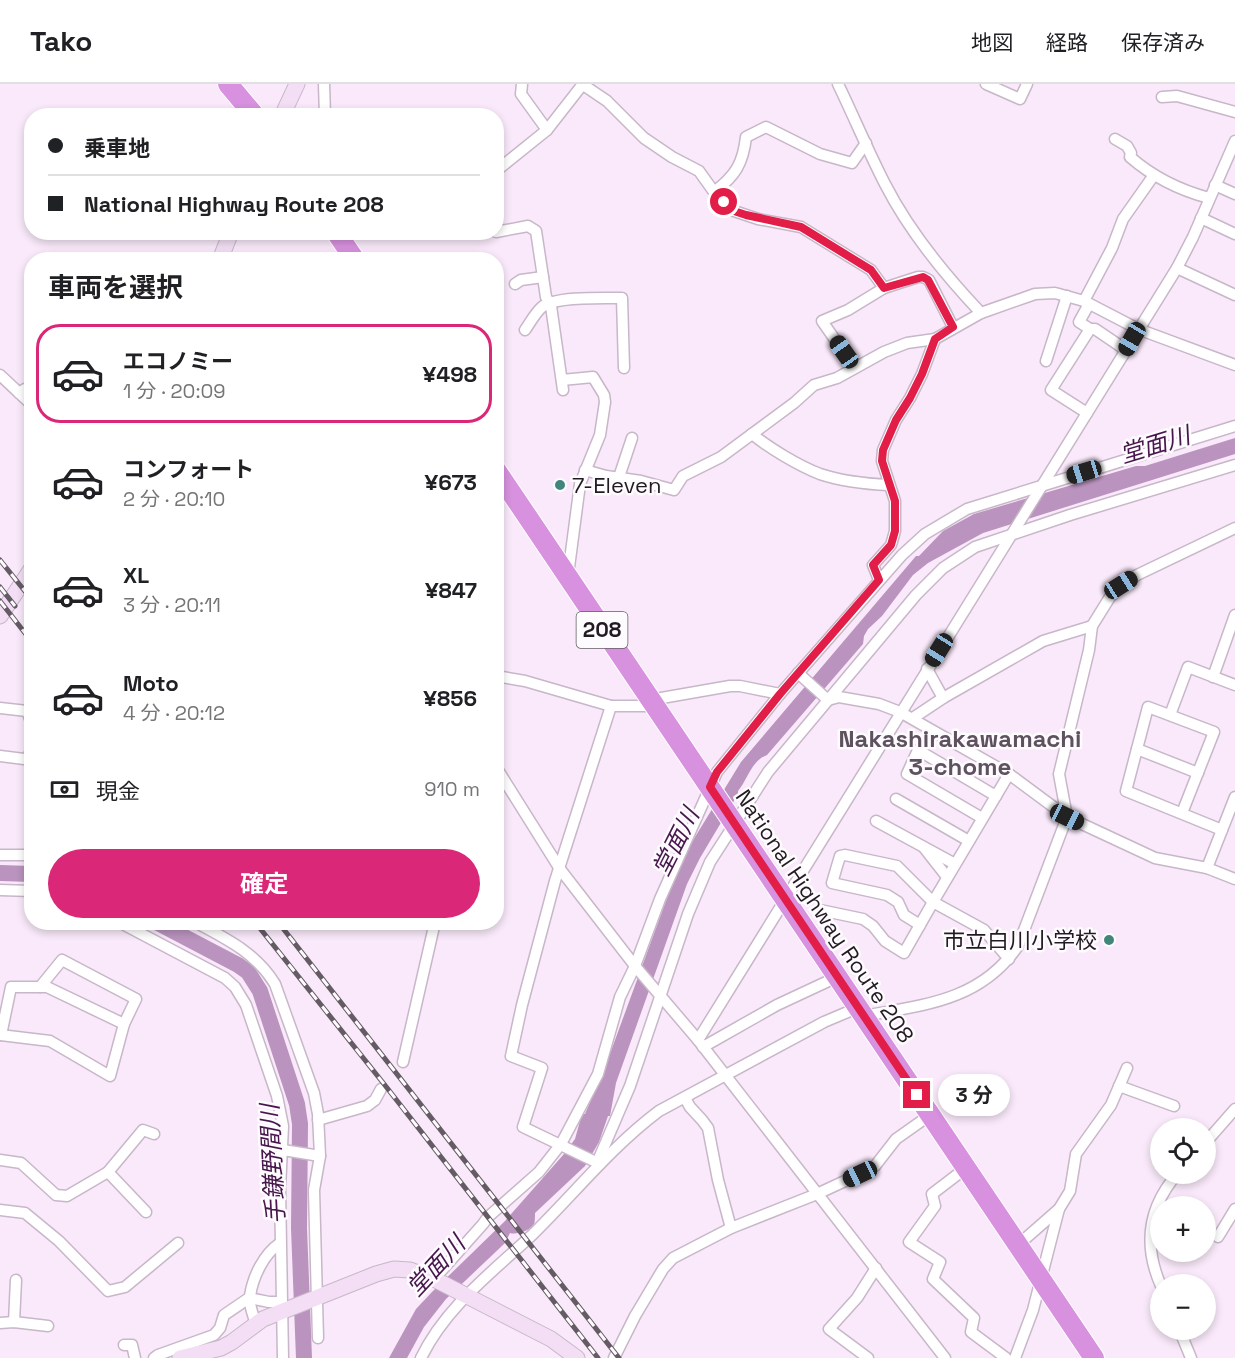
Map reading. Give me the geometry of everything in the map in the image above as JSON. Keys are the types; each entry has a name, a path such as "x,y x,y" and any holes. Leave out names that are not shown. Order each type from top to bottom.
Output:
{"highway":[{"path":"228,84 248,108"},
{"name":"National Highway Route 208","path":"504,482 1094,1358"}],"street":[{"path":"286,108 297,84"},
{"path":"324,84 325,108"},
{"path":"522,84 521,94 547,130"},
{"path":"504,165 547,130 582,84 608,101 644,138 672,157 699,171 714,192 734,211 758,219 801,227 871,270 884,288"},
{"path":"838,84 885,185 904,217 955,285 981,313"},
{"path":"986,84 1020,99 1027,84"},
{"path":"1162,97 1177,96 1235,112"},
{"path":"714,192 726,183 738,168 744,155 746,137 766,127 820,154 852,163 866,144"},
{"path":"1115,139 1127,146 1131,153 1130,157 1154,176 1193,194 1209,198"},
{"path":"700,1043 784,900 1177,268 1235,141"},
{"path":"1126,350 1095,329 1090,329 1080,322 1123,219 1154,176"},
{"path":"1215,185 1235,194"},
{"path":"1201,218 1235,234"},
{"path":"504,230 528,226 536,231 563,385 593,377 604,395 600,435 585,470 576,502 574,541 568,578"},
{"path":"1177,268 1235,295"},
{"path":"515,284 521,280 543,277"},
{"path":"854,367 822,321 848,310 884,288 923,277 928,280 953,327"},
{"path":"585,470 674,490 683,476 721,457 794,403 814,385 837,378 854,367 907,343 935,339 981,313 1046,292 1087,302 1138,328 1235,365"},
{"path":"1046,361 1067,296"},
{"path":"525,330 542,306 549,303 584,298 622,298 624,368"},
{"path":"1087,413 1051,390 1090,329"},
{"path":"879,580 873,565 891,545 895,531 895,501 882,461 883,450 896,420 922,374 935,339"},
{"path":"0,375 24,398"},
{"path":"19,393 24,390"},
{"path":"434,1279 488,1217 539,1172 563,1145 598,1074 620,997 635,966 660,899 717,772 780,694 879,580 925,534 948,518 967,509 1235,426"},
{"path":"752,434 765,445 820,474 870,484 889,485"},
{"path":"619,477 632,438"},
{"path":"599,1163 630,1086 688,914 710,862 768,772 916,595 944,568 975,547 1013,532 1235,465"},
{"path":"421,1358 438,1328 468,1295 530,1236 599,1163 636,1128 659,1111 824,1022 860,1012 930,1004 959,995 980,984 1009,959 1018,946 1067,817 1059,774 1089,650 1092,626 1110,597 1121,585 1235,528"},
{"path":"0,616 24,580"},
{"path":"1212,677 1232,630 1235,615"},
{"path":"913,718 943,698 1043,641 1092,626"},
{"path":"1170,715 1188,667 1235,686"},
{"path":"927,669 943,698"},
{"path":"798,673 828,700"},
{"path":"504,677 525,681 611,706 652,703 730,686 780,694"},
{"path":"828,700 839,697 859,700 900,712 1009,774 1067,817 1155,858 1207,868 1235,879"},
{"path":"599,1163 523,1127 542,1068 511,1056 522,1005 560,869 611,706"},
{"path":"1182,813 1214,732 1148,707 1126,791 1222,830"},
{"path":"0,708 24,711"},
{"path":"1137,749 1198,773"},
{"path":"982,818 907,774 918,750 996,796"},
{"path":"0,756 24,759"},
{"path":"820,910 863,919 873,926 885,941 904,953 1009,774"},
{"path":"504,780 560,869 635,966 726,1076 945,1358"},
{"path":"1207,868 1235,797"},
{"path":"896,799 969,841"},
{"path":"876,821 955,864"},
{"path":"922,846 947,878"},
{"path":"0,855 24,855"},
{"path":"920,925 904,915 898,902 887,896 832,883 840,856 846,855 897,866 933,902 984,930 1009,959"},
{"path":"0,890 24,891"},
{"path":"134,930 225,978 235,987 246,1005 277,1096 284,1126 280,1243 283,1358"},
{"path":"211,930 238,944 266,970 275,984 314,1093 320,1156 314,1191 318,1338"},
{"path":"403,1062 433,930"},
{"path":"40,987 62,960 136,999 124,1024 110,1076 50,1041 1,1035 11,987 40,987 47,987 124,1024"},
{"path":"700,1043 837,977"},
{"path":"1018,1245 1059,1209 1070,1191 1076,1154 1111,1105 1127,1068"},
{"path":"1119,1086 1174,1106"},
{"path":"318,1120 368,1106 375,1100 381,1089"},
{"path":"685,1098 708,1128 718,1180 731,1228"},
{"path":"1216,1131 1235,1109"},
{"path":"614,1358 635,1316 663,1269 673,1258 731,1228 817,1194 875,1166 896,1139 930,1115"},
{"path":"0,1160 21,1163 56,1195 67,1196 108,1172 143,1130 154,1134"},
{"path":"283,1150 320,1156"},
{"path":"966,1168 932,1194 935,1206 909,1242 940,1262 933,1279 974,1318 971,1332 1006,1358"},
{"path":"108,1172 146,1212"},
{"path":"1157,1274 1150,1243 1152,1224 1156,1207 1169,1184"},
{"path":"1015,1358 1042,1280 1059,1209"},
{"path":"1218,1237 1232,1223 1235,1209"},
{"path":"0,1210 25,1213 59,1241 108,1291 125,1287 178,1244"},
{"path":"256,1324 249,1298 258,1269 270,1250 280,1243"},
{"path":"868,1358 829,1329 856,1298 876,1268"},
{"path":"180,1358 221,1348 283,1308 394,1269 410,1270 468,1295 551,1339 577,1358"},
{"path":"14,1322 16,1280"},
{"path":"249,1298 283,1308"},
{"path":"154,1358 214,1335 220,1328 224,1315 249,1298"},
{"path":"0,1323 14,1322 48,1326"},
{"path":"1184,1340 1191,1358"},
{"path":"124,1345 132,1345 135,1358"}],"shaded area":[{"path":"1235,438 1235,454 983,533 928,563 913,575 882,616 868,629 863,644 767,755 753,766 700,858 687,884 616,1083 610,1116 585,1166 535,1213 534,1223 529,1229 510,1233 505,1243 446,1299 424,1327 407,1358 389,1358 416,1309 505,1221 575,1139 582,1114 585,1114 607,1062 678,868 695,837 741,762 916,556 919,556 943,531 974,514"}],"waterway":[{"name":"手鎌野間川","path":"0,873 24,874"},
{"name":"手鎌野間川","path":"171,930 248,972 260,991 297,1104 300,1124 299,1228 304,1358"}],"railway":[{"path":"0,560 24,590"},
{"path":"0,587 15,606"},
{"path":"0,601 24,632"},
{"path":"261,930 598,1358"},
{"path":"284,930 619,1358"}],"place":[{"name":"7-Eleven","path":"560,485"},
{"name":"市立白川小学校","path":"1109,940"}],"district":[{"name":"Nakashirakawamachi 3-chome","path":"960,753"}],"route":[{"path":"724,202 734,211 758,219 801,227 871,270 884,288 923,277 928,280 953,327 935,339 922,374 896,420 883,450 882,461 895,501 895,531 891,545 875,560 873,565 879,580 780,694 717,772 710,787 917,1095"}],"water label":[{"name":"堂面川","path":"1155,445"},
{"name":"堂面川","path":"676,842"},
{"name":"堂面川","path":"436,1266"}]}
